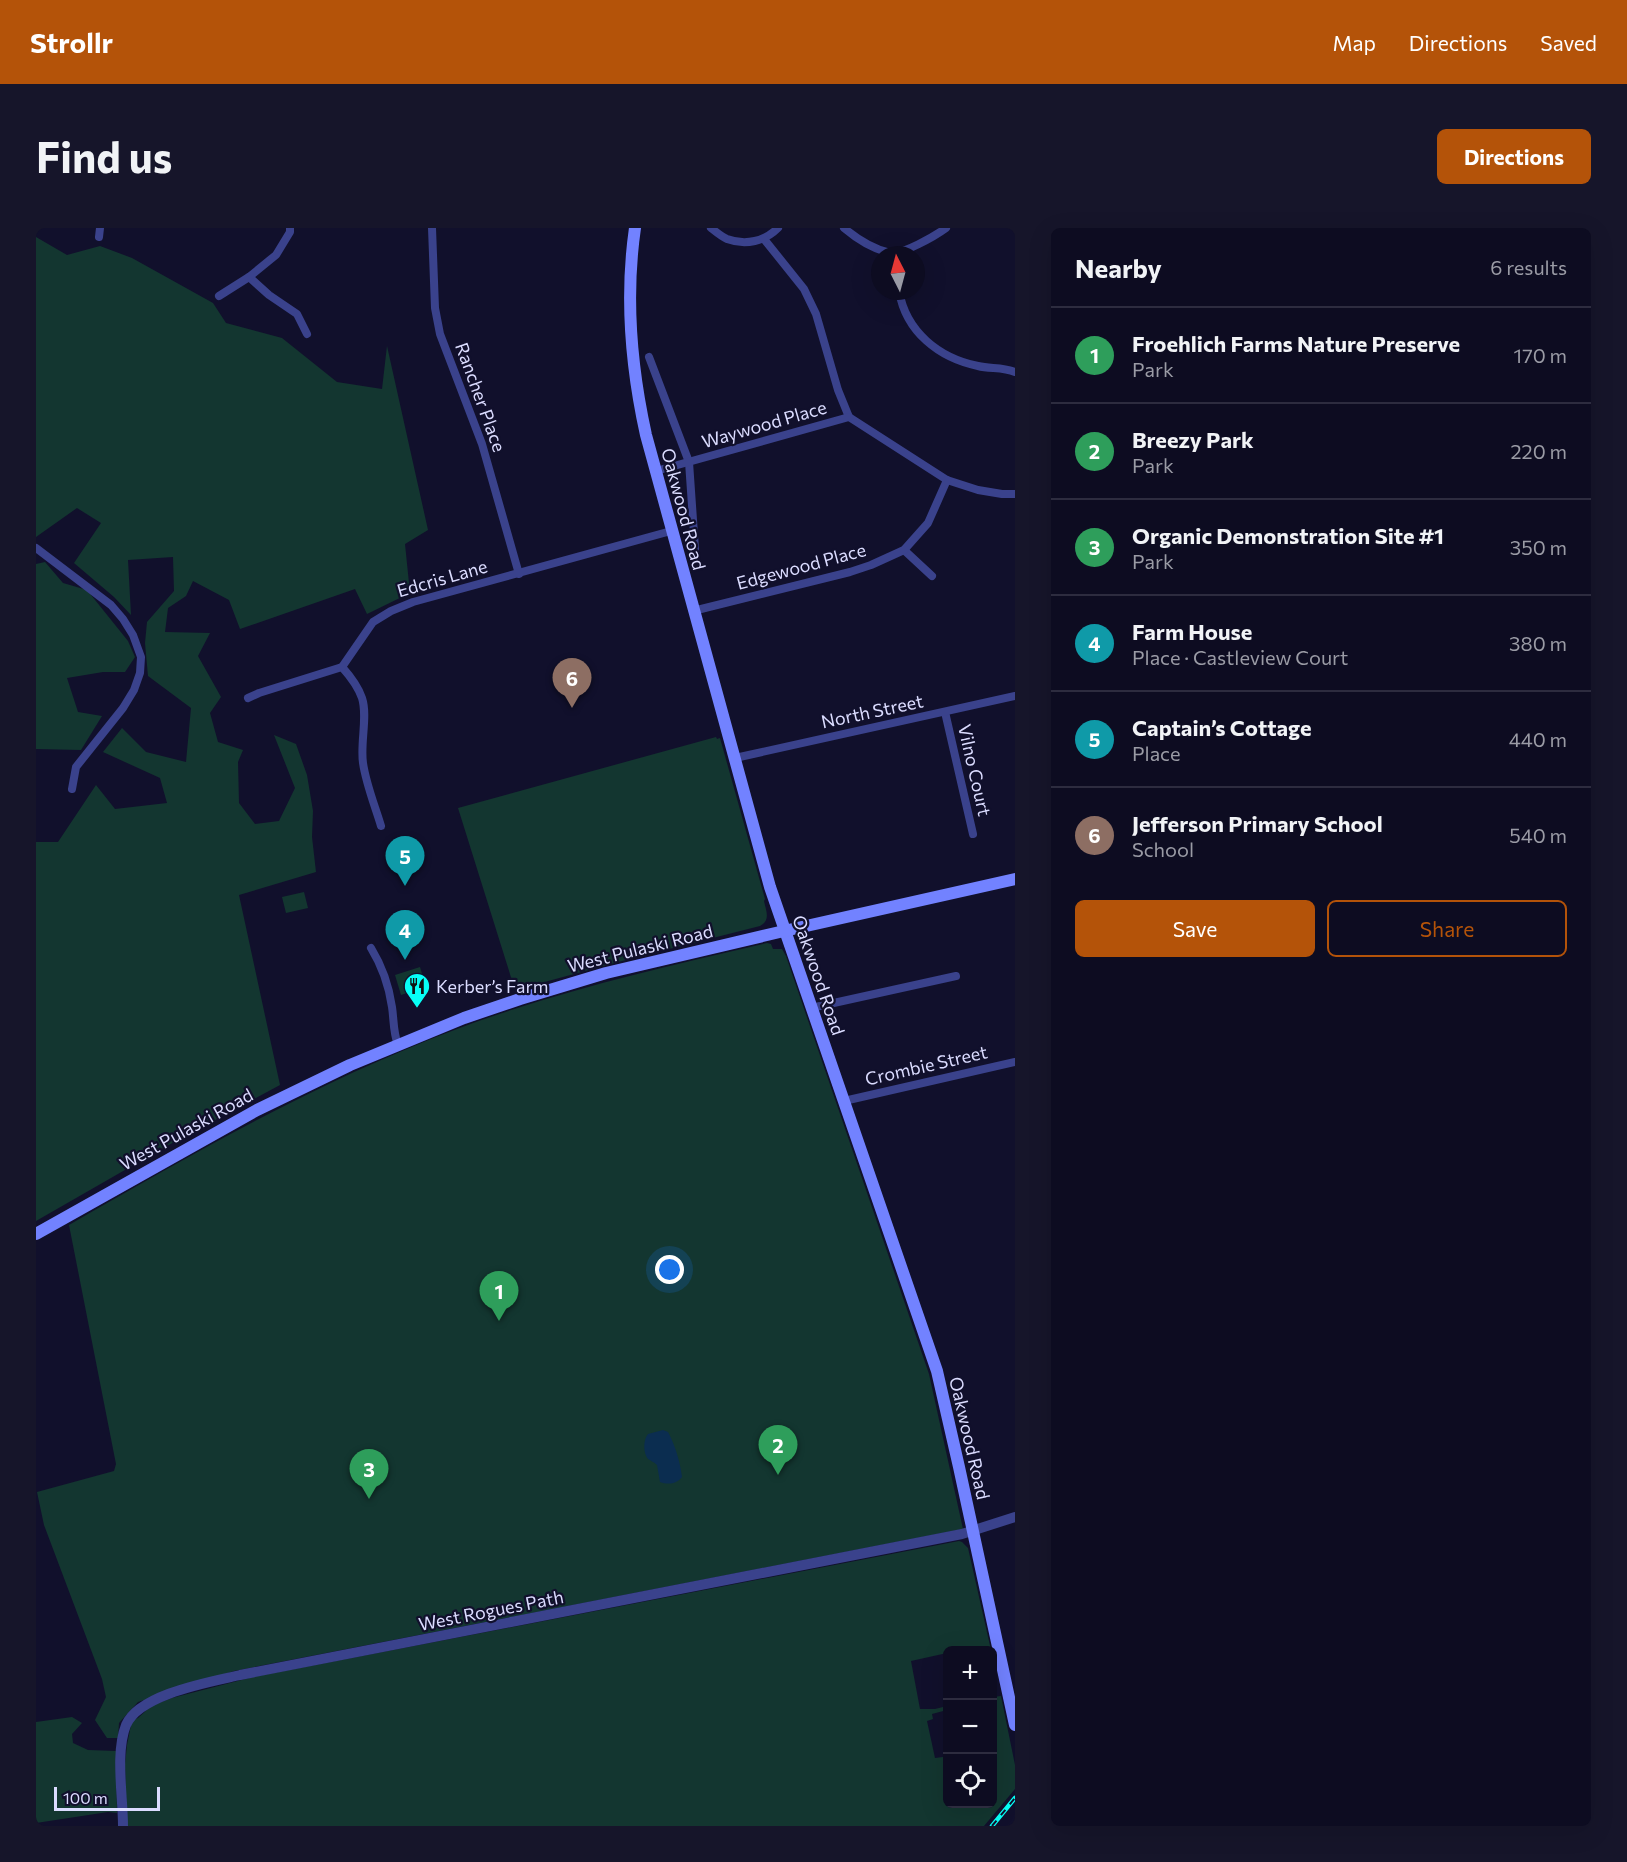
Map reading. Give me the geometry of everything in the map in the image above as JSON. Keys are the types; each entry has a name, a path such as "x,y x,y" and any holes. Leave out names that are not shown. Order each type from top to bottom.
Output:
{"main road":[{"name":"Oakwood Road","path":"635,228 630,300 632,358 638,398 671,531 770,887 937,1371 1015,1725"},
{"name":"West Pulaski Road","path":"36,1234 257,1110 340,1070 491,1009 595,977 784,931 1015,879"}],"street":[{"path":"219,296 249,277 276,255 290,232 290,228"},
{"name":"Rancher Place","path":"432,228 435,308 440,334 482,444 519,574"},
{"path":"711,228 726,239 743,243 764,239 778,228"},
{"path":"844,228 872,246"},
{"path":"914,246 946,228"},
{"path":"764,239 804,289 816,314 838,390 849,417 946,480 978,490 1015,494"},
{"path":"249,277 269,295 297,314 307,334"},
{"path":"900,300 913,328 933,348 954,359 980,367 1015,372"},
{"name":"Oakwood Road","path":"649,357 689,462 695,549"},
{"name":"Waywood Place","path":"656,471 849,417"},
{"name":"Edgewood Place","path":"693,611 850,572 904,550 928,523 938,504 946,480"},
{"name":"Edcris Lane","path":"342,667 373,622 391,611 413,602 671,531"},
{"path":"36,548 111,605 133,635 141,657 140,673 134,690 123,708 76,767 72,789"},
{"path":"904,550 932,576"},
{"path":"248,698 342,667 357,686 363,699 365,716 363,763 381,826"},
{"name":"North Street","path":"735,758 1015,696"},
{"name":"Vilno Court","path":"945,712 973,834"},
{"path":"371,948 384,973 392,1005 394,1035 398,1045"},
{"path":"811,1008 956,976"},
{"name":"Crombie Street","path":"844,1101 1015,1062"},
{"name":"West Rogues Path","path":"123,1826 121,1759 126,1726 142,1706 164,1696 240,1675 972,1532 1015,1517"}],"green space":[{"path":"36,237 67,255 100,246 132,258 213,303 226,323 282,338 337,382 382,389 387,346 428,530 405,544 410,593 367,614 355,589 240,629 229,600 193,581 186,596 168,608 165,632 210,633 198,656 221,697 210,713 218,742 243,750 238,762 239,803 255,824 279,821 295,788 274,735 296,744 307,775 313,811 312,837 316,872 239,895 280,1085 165,1147 36,1221 36,842 58,842 96,785 115,809 167,803 160,778 103,752 122,728 146,752 186,762 191,708 148,676 145,643 147,622 174,591 173,557 128,560 131,615 114,597 74,563 101,523 77,508 36,537"},
{"path":"45,562 63,583 87,590 128,641 135,657 125,672 103,672 67,678 78,712 102,716 81,750 36,749 36,564"},
{"path":"716,737 720,738 765,899 766,921 760,926 515,990 458,808"},
{"path":"304,892 308,908 286,913 282,897"},
{"path":"767,943 771,944 773,949 782,949 786,956 929,1374 963,1529 234,1671 138,1702 119,1723 118,1738 107,1738 95,1720 106,1697 102,1679 44,1525 37,1492 114,1471 116,1464 69,1225 259,1119 406,1049 495,1015 572,991"},
{"path":"420,967 426,987 401,995 395,975"},
{"path":"959,1541 968,1548 990,1646 943,1646 943,1654 911,1661 920,1709 943,1707 943,1711 932,1714 933,1719 927,1721 935,1758 943,1757 943,1808 997,1808 997,1696 1001,1696 1015,1765 1015,1789 984,1826 127,1826 125,1764 132,1720 138,1718 151,1706 172,1698 253,1677"},
{"path":"72,1717 82,1723 72,1734 73,1743 88,1750 116,1751 117,1813 108,1812 36,1823 36,1722"}],"water":[{"path":"663,1430 668,1432 679,1459 682,1477 672,1483 660,1482 657,1465 648,1459 644,1450 648,1434"}],"railway":[{"path":"992,1826 1015,1798"}],"place":[{"name":"Jefferson Primary School","path":"572,708"},
{"name":"Captain’s Cottage","path":"405,886"},
{"name":"Farm House","path":"405,960"},
{"name":"Kerber’s Farm","path":"417,1009"},
{"name":"Froehlich Farms Nature Preserve","path":"499,1321"},
{"name":"Breezy Park","path":"778,1475"},
{"name":"Organic Demonstration Site #1","path":"369,1499"}]}
